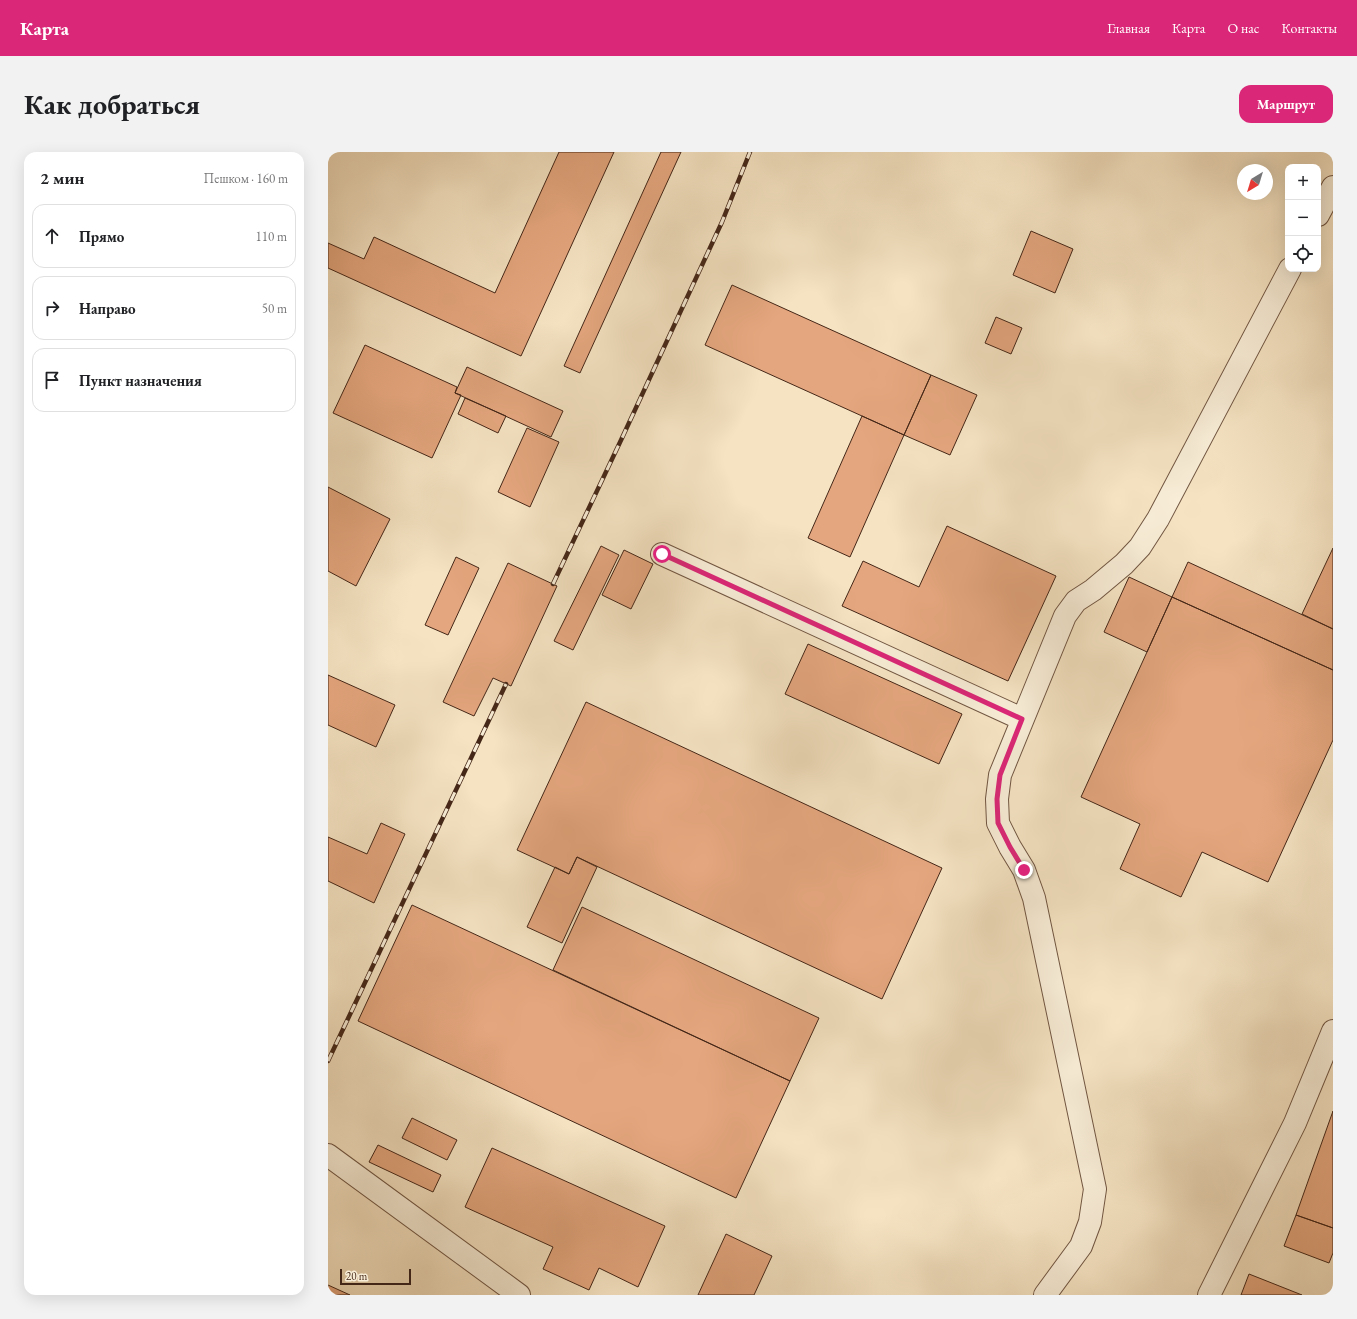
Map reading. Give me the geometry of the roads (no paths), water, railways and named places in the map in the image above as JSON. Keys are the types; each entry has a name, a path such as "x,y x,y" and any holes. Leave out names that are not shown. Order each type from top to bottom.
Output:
{"lane":[{"path":"1321,209 1333,186"},
{"path":"1045,1295 1081,1246 1090,1222 1095,1189 1034,898 1024,870 998,823 997,799 1000,775 1065,616 1076,601 1093,590 1124,564 1140,547 1158,519 1288,272"},
{"path":"662,554 1022,719"},
{"path":"1209,1295 1295,1123 1333,1031"},
{"path":"328,1155 519,1295"}],"railway":[{"path":"553,584 722,222 750,152"},
{"path":"328,1061 506,684"}]}
